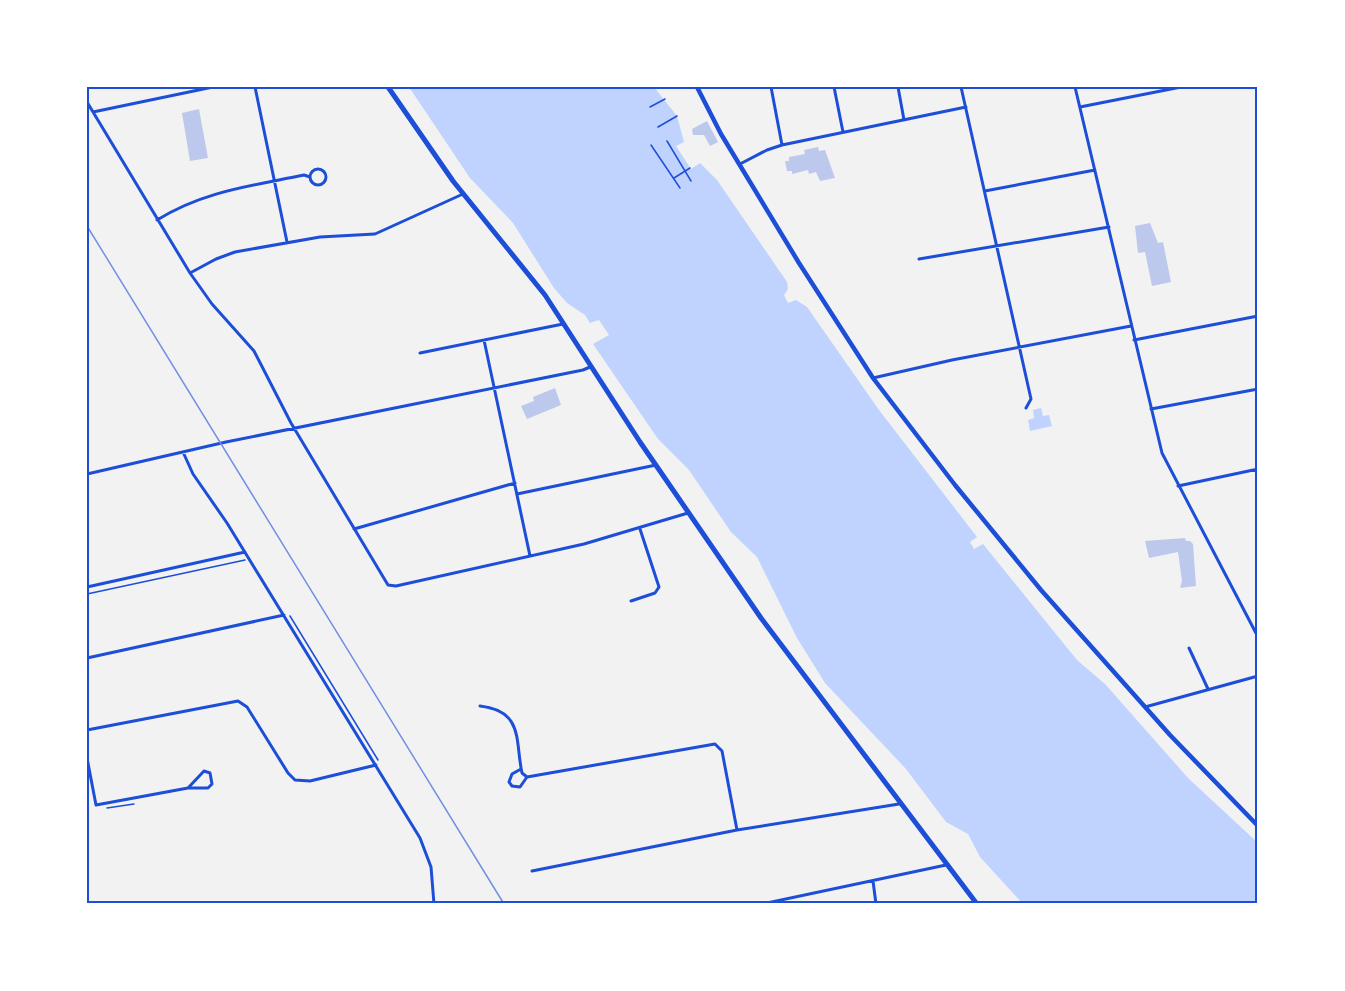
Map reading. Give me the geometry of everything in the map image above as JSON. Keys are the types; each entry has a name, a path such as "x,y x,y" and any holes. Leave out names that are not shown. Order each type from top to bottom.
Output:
{"main road":[{"path":"388,87 463,194 506,244 564,324 590,367 761,618 977,904"},
{"path":"697,87 811,283 873,378 997,538 1145,707 1258,826"}],"street":[{"path":"93,112 213,87"},
{"path":"255,87 287,242"},
{"path":"771,87 782,145"},
{"path":"834,87 843,132"},
{"path":"898,87 904,120"},
{"path":"961,87 1031,399 1026,408"},
{"path":"1074,87 1161,453 1257,631 1258,637"},
{"path":"1080,107 1181,87"},
{"path":"87,102 190,273 212,304 251,347 294,429 388,585 396,586 530,556 640,529 689,512"},
{"path":"740,164 782,145 966,107"},
{"path":"157,220 202,196 304,176 310,177 316,185 321,184 326,178 325,173 319,169 312,172 310,177"},
{"path":"985,191 1095,170"},
{"path":"190,273 225,255 287,242 332,236 375,234 463,194"},
{"path":"919,259 1109,227"},
{"path":"1134,340 1258,316"},
{"path":"420,353 564,324"},
{"path":"873,378 1020,346 1131,326"},
{"path":"484,340 530,556"},
{"path":"87,474 590,367"},
{"path":"1151,409 1258,389"},
{"path":"183,452 193,474 286,614 424,845 432,874 434,904"},
{"path":"517,494 656,465"},
{"path":"1178,486 1257,469 1258,476"},
{"path":"354,529 515,483"},
{"path":"631,601 655,593 659,587 640,529"},
{"path":"87,587 245,552"},
{"path":"87,658 286,614"},
{"path":"1189,648 1208,688"},
{"path":"1145,707 1258,676"},
{"path":"87,730 238,701 247,707 288,773 295,780 309,781 376,765"},
{"path":"480,706 494,707 503,712 515,728 521,769 528,777"},
{"path":"521,769 512,774 509,782 512,786 520,787 528,777 715,744 722,751 737,830"},
{"path":"87,758 96,805 188,788 208,788 212,784 213,777 208,771 201,772 188,788"},
{"path":"532,871 737,830 900,804"},
{"path":"762,904 946,865"},
{"path":"873,881 876,904"}],"path":[{"path":"650,107 665,99"},
{"path":"658,126 677,116"},
{"path":"667,141 691,181"},
{"path":"651,145 680,188"},
{"path":"674,178 690,168"},
{"path":"87,594 243,561"},
{"path":"286,614 378,760"},
{"path":"107,808 134,804"}],"water":[{"path":"409,87 654,87 677,116 684,142 676,146 691,169 700,163 717,180 787,282 788,289 784,295 788,303 796,300 807,307 879,410 977,537 970,542 974,549 983,544 1077,660 1105,684 1188,778 1258,843 1258,904 1023,904 980,857 968,834 946,822 906,769 825,683 797,638 757,557 731,532 689,470 658,439 593,344 609,335 599,320 590,323 585,315 567,303 554,288 513,223 470,178"},
{"path":"1041,408 1043,416 1049,415 1052,426 1030,431 1028,420 1034,418 1033,410"}],"building":[{"path":"199,109 208,158 190,161 182,113"},
{"path":"707,121 718,142 710,146 704,135 693,135 692,129"},
{"path":"818,147 819,151 825,150 835,178 820,181 816,172 809,174 808,170 792,174 792,171 787,171 785,161 789,161 789,157 805,154 804,150"},
{"path":"1150,223 1158,243 1163,242 1171,282 1152,286 1145,252 1138,253 1135,226"},
{"path":"555,388 561,405 527,419 521,406 534,401 533,397"},
{"path":"1185,538 1193,544 1196,586 1180,588 1182,581 1178,552 1149,558 1145,541"}],"railway":[{"path":"87,226 504,904"}]}
